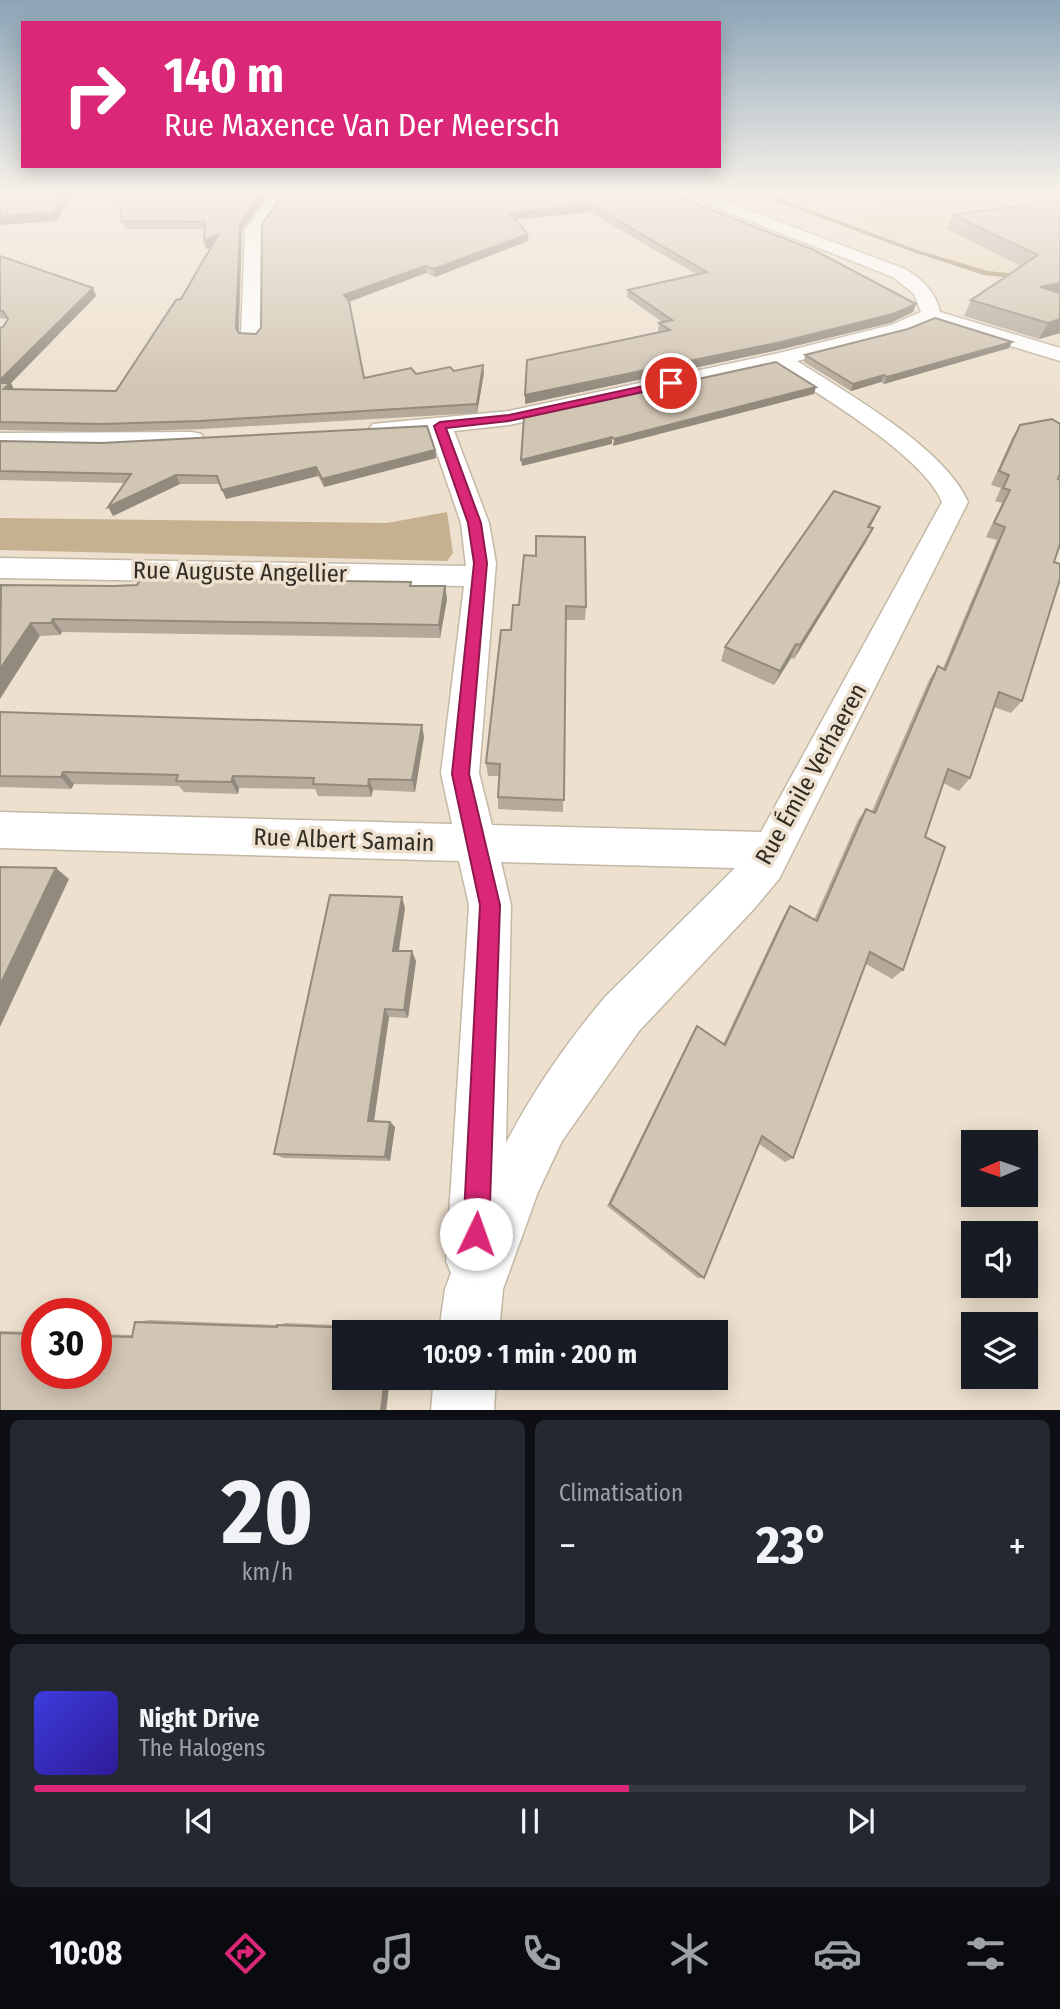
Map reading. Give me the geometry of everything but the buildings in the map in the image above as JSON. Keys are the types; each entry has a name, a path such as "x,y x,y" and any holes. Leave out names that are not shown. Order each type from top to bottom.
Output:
{"street":[{"path":"251,336 252,259"},
{"path":"863,259 900,273 921,288 927,298 931,315"},
{"path":"356,430 440,426 509,418 779,359 898,329 931,315 1060,355"},
{"name":"Rue Émile Verhaeren","path":"471,1320 474,1289 515,1182 544,1123 609,1029 636,998 738,896 773,850 953,507 956,495 943,478 902,443 779,359"},
{"path":"440,426 475,523 481,576 460,774 461,788 490,905 474,1289"},
{"path":"0,440 106,442 216,438"},
{"name":"Rue Auguste Angellier","path":"0,568 481,576"},
{"name":"Rue Albert Samain","path":"0,830 773,850"},
{"path":"462,1410 464,1390"}],"shaded area":[{"path":"942,259 1060,259 1060,287 1033,284"},
{"path":"447,512 453,553 447,561 0,550 0,518 387,523"}],"waterway":[{"path":"941,259 987,273 1060,281"}],"route":[{"path":"476,1234 490,905 484,870 461,788 460,774 481,563 475,523 440,426 509,418 671,383"}]}
